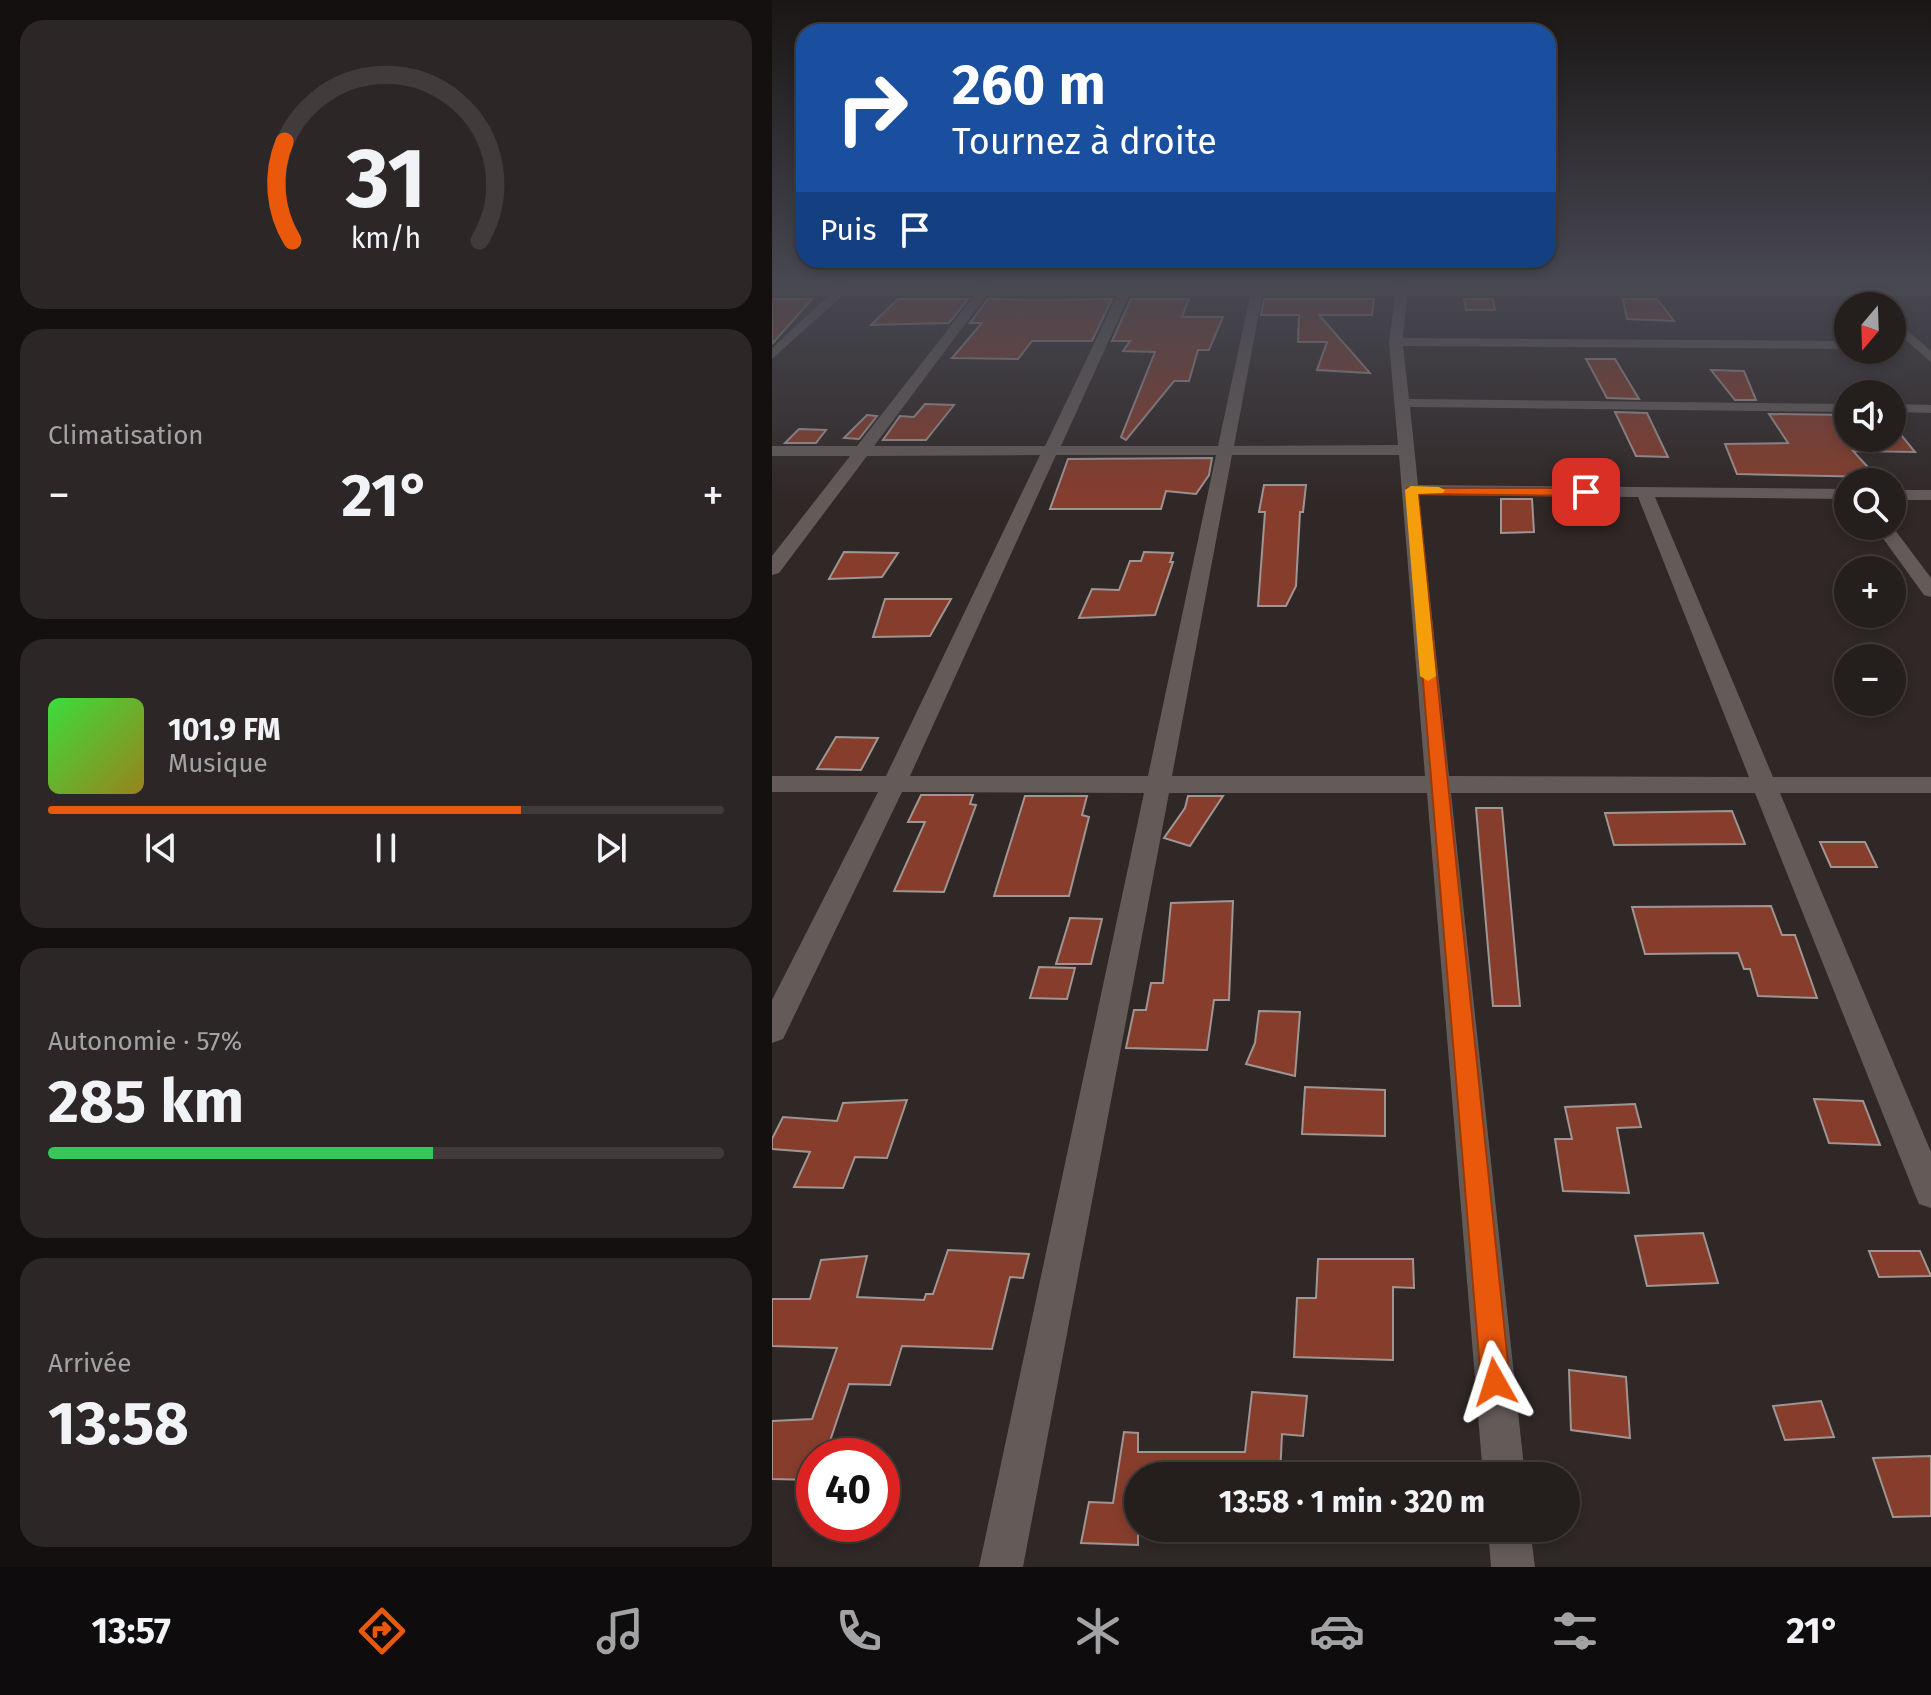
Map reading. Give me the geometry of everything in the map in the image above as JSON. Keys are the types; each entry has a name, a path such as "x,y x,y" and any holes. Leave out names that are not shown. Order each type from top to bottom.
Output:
{"street":[{"path":"772,569 934,357"},
{"path":"772,1030 894,784 1094,357"},
{"path":"1001,1567 1244,357"},
{"path":"1397,357 1503,1462"},
{"path":"1402,403 1834,408"},
{"path":"1906,408 1931,409"},
{"path":"772,451 1406,450"},
{"path":"1411,490 1834,494"},
{"path":"1644,492 1931,1192"},
{"path":"1906,495 1931,495"},
{"path":"1893,540 1931,591"},
{"path":"772,784 1931,785"},
{"path":"1510,1542 1513,1567"}],"building":[{"path":"953,357 1019,357 1018,359"},
{"path":"1153,357 1196,357 1189,381 1174,381 1126,440 1121,437"},
{"path":"1322,357 1356,357 1370,373 1317,370"},
{"path":"1586,359 1615,359 1639,399 1607,398"},
{"path":"1711,370 1744,371 1756,400 1735,400"},
{"path":"925,404 954,405 926,440 883,440 900,416 914,417"},
{"path":"1615,412 1647,413 1668,457 1636,456"},
{"path":"1769,414 1834,415 1834,452 1854,452 1869,468 1834,468 1834,476 1737,474 1725,444 1788,443"},
{"path":"867,415 877,416 859,439 844,438"},
{"path":"799,429 826,430 816,443 785,443"},
{"path":"1906,441 1915,452 1906,452"},
{"path":"1212,458 1209,475 1196,494 1166,491 1161,509 1050,509 1068,459"},
{"path":"1264,485 1306,485 1303,512 1300,512 1296,586 1286,606 1258,606 1265,512 1259,512"},
{"path":"1501,499 1532,499 1534,532 1501,533"},
{"path":"844,552 898,553 882,577 829,579"},
{"path":"1144,552 1173,553 1170,562 1173,562 1155,615 1079,618 1092,589 1119,590 1130,561 1141,561"},
{"path":"885,599 951,599 930,636 873,637"},
{"path":"836,737 878,738 861,770 817,769"},
{"path":"921,795 973,795 970,804 976,805 944,892 894,891 925,822 908,822"},
{"path":"1025,796 1087,796 1082,815 1089,817 1069,896 994,896"},
{"path":"1188,796 1223,796 1190,846 1164,838 1185,808"},
{"path":"1476,808 1502,808 1520,1006 1493,1006"},
{"path":"1732,811 1745,844 1614,845 1605,813"},
{"path":"1820,842 1865,842 1877,867 1831,867"},
{"path":"1233,901 1229,1000 1214,1000 1207,1050 1126,1048 1134,1010 1146,1010 1151,983 1163,983 1171,903"},
{"path":"1771,906 1782,935 1795,935 1817,998 1758,996 1750,969 1744,969 1738,953 1645,954 1632,907"},
{"path":"1070,918 1102,919 1091,964 1056,964"},
{"path":"1039,967 1075,968 1067,999 1030,998"},
{"path":"1259,1011 1300,1012 1295,1076 1246,1064 1255,1043"},
{"path":"1305,1087 1385,1090 1385,1136 1302,1134"},
{"path":"1814,1099 1863,1101 1880,1145 1829,1143"},
{"path":"907,1100 887,1158 855,1157 843,1188 794,1187 810,1152 772,1149 772,1139 783,1117 837,1121 843,1103"},
{"path":"1635,1104 1641,1127 1617,1128 1629,1193 1563,1191 1555,1139 1572,1139 1565,1107"},
{"path":"1703,1233 1718,1283 1647,1286 1635,1236"},
{"path":"948,1250 1029,1254 1023,1278 1010,1277 992,1349 902,1346 890,1385 849,1384 831,1438 796,1438 796,1480 772,1479 772,1421 812,1419 837,1348 772,1346 772,1299 810,1299 821,1260 867,1256 857,1297 924,1300 926,1294 933,1294"},
{"path":"1869,1251 1920,1251 1931,1276 1879,1277"},
{"path":"1318,1259 1413,1259 1414,1288 1393,1287 1393,1360 1294,1357 1297,1298 1316,1298"},
{"path":"1569,1370 1626,1377 1630,1438 1571,1430"},
{"path":"1252,1392 1307,1396 1303,1436 1282,1434 1281,1462 1124,1462 1124,1542 1138,1542 1138,1545 1081,1543 1089,1502 1113,1503 1124,1432 1138,1433 1138,1452 1245,1452"},
{"path":"1821,1401 1834,1437 1785,1440 1773,1406"},
{"path":"1931,1456 1931,1516 1893,1517 1873,1458"}],"slow traffic":[{"path":"1428,676 1411,490 1439,490"}],"route":[{"path":"1495,1382 1411,490 1586,492"}]}
